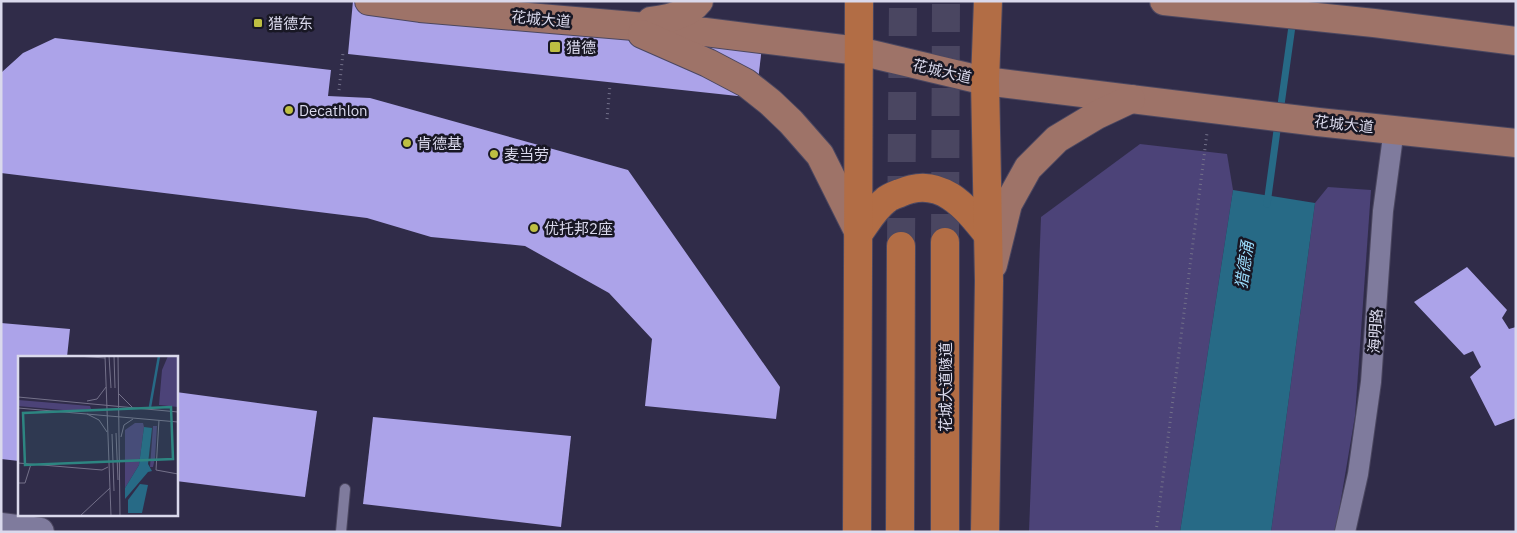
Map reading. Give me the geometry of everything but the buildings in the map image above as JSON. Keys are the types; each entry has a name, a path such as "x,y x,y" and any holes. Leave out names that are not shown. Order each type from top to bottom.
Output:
{"highway":[{"path":"857,532 859,1"},
{"path":"985,532 989,281 985,81 988,1"},
{"path":"859,233 886,200 912,188 934,188 954,198 967,208 988,235"},
{"name":"花城大道隧道","path":"945,242 945,532"},
{"path":"900,532 901,246"}],"main road":[{"name":"花城大道","path":"369,1 420,8 705,32 859,51 985,81 1318,122 1516,143"},
{"path":"622,25 660,20 680,15 699,1"},
{"path":"1164,1 1516,41"},
{"path":"622,25 708,63 746,84 770,102 791,122 820,155 859,233"},
{"path":"989,281 1008,204 1028,168 1057,139 1097,115 1131,100"}],"street":[{"name":"海明路","path":"1345,532 1358,474 1371,382 1383,211 1394,129"},
{"path":"1,527 40,532"}],"lane":[{"path":"341,532 346,489"}],"path":[{"path":"339,90 342,53"},
{"path":"607,119 610,84"},
{"path":"1156,532 1207,133"}],"shaded area":[{"path":"1140,144 1227,154 1233,190 1180,532 1029,532 1041,217"},
{"path":"1328,187 1371,190 1355,416 1334,532 1271,532 1315,203"}],"water":[{"path":"1233,190 1315,203 1271,532 1180,532"}],"waterway":[{"name":"猎德涌","path":"1280,112 1293,19"},
{"name":"猎德涌","path":"1267,204 1278,123"}],"tunnel":[{"path":"901,246 903,1"},
{"path":"945,242 946,1"}],"place":[{"name":"猎德东","path":"258,23"},
{"name":"猎德","path":"555,47"},
{"name":"Decathlon","path":"289,110"},
{"name":"肯德基","path":"407,143"},
{"name":"麦当劳","path":"494,154"},
{"name":"优托邦2座","path":"534,228"}]}
